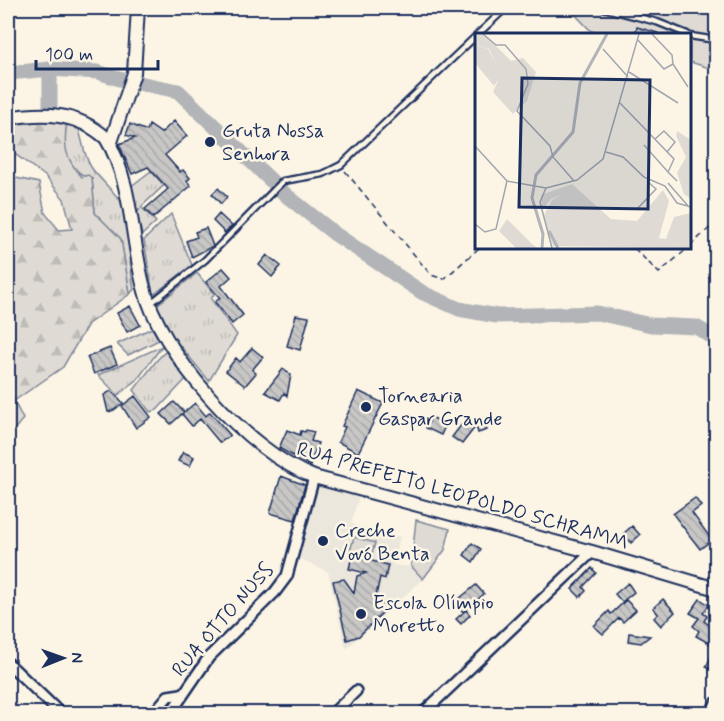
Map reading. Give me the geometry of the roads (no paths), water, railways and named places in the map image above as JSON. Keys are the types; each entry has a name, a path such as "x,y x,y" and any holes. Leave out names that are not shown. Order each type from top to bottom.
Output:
{"street":[{"path":"110,145 132,82 138,8"},
{"path":"8,118 30,115 65,115 102,134 110,145"},
{"name":"RUA PREFEITO LEOPOLDO SCHRAMM","path":"110,145 132,221 148,305 164,335 186,366 236,423 256,444 279,461 314,477 592,552 717,589"},
{"name":"RUA OTTO NUSS","path":"170,714 181,694 209,657 275,592 287,576 314,477"},
{"path":"422,714 592,552"},
{"path":"8,663 61,714"},
{"path":"332,714 356,691"},
{"path":"153,714 168,696 181,694"},
{"path":"710,714 717,702"}],"lane":[{"path":"479,33 506,8"},
{"path":"603,8 657,22 683,33"},
{"path":"691,36 717,40"},
{"path":"148,305 206,260 283,181 323,174 341,165 475,37"}],"waterway":[{"path":"50,69 50,105"},
{"path":"8,73 50,69 98,72 119,79 178,91 287,196 335,234 423,293 459,309 497,316 597,313 651,325 696,327 716,339"}],"place":[{"name":"Gruta Nossa Senhora","path":"210,142"},
{"name":"Tornearia Gaspar Grande","path":"366,407"},
{"name":"Creche Vovó Benta","path":"323,541"},
{"name":"Escola Olímpio Moretto","path":"361,614"}]}
